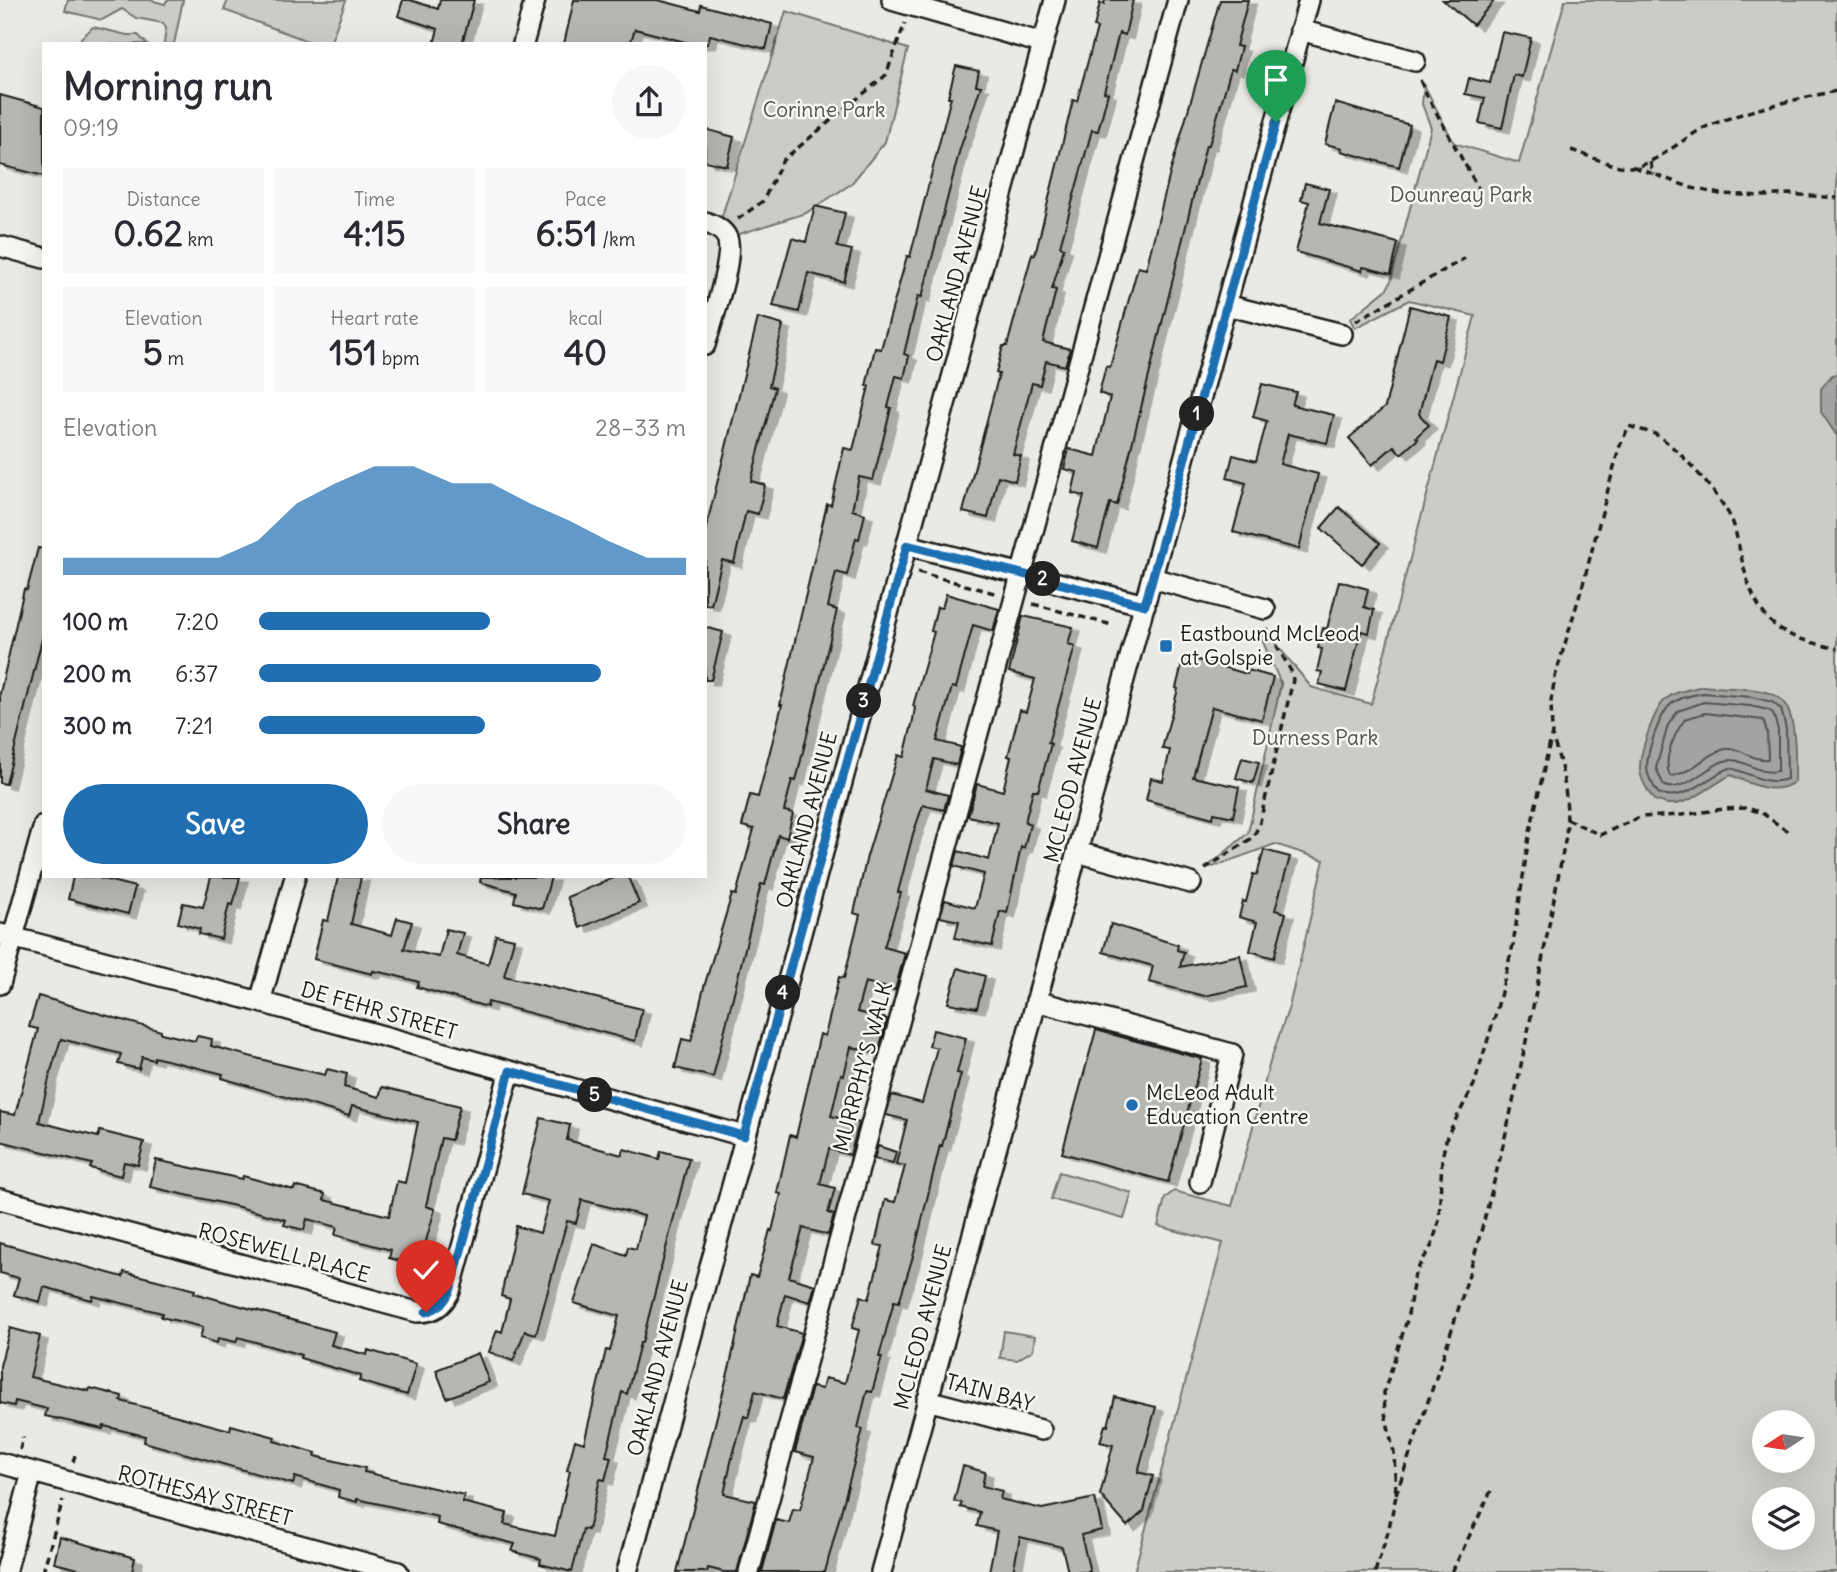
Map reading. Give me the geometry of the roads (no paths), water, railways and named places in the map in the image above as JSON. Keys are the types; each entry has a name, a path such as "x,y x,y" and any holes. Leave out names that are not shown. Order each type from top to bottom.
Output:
{"street":[{"path":"524,42 535,0"},
{"path":"892,0 1042,43"},
{"name":"OAKLAND AVENUE","path":"626,1572 1055,0"},
{"name":"MURRPHY'S WALK","path":"749,1572 1178,0"},
{"name":"MCLEOD AVENUE","path":"881,1572 1309,0"},
{"path":"1300,30 1415,61"},
{"path":"707,337 729,247 727,237 714,226"},
{"path":"0,246 42,257"},
{"path":"1226,305 1342,334"},
{"path":"907,545 1145,605"},
{"path":"1152,578 1265,609"},
{"path":"0,984 6,936 42,831"},
{"path":"1077,852 1191,883"},
{"path":"260,1002 295,878"},
{"name":"DE FEHR STREET","path":"6,936 260,1002 744,1136"},
{"path":"1036,1001 1233,1054 1200,1182"},
{"name":"ROSEWELL PLACE","path":"0,1199 417,1312 426,1312 436,1309 444,1302 450,1291 510,1071"},
{"name":"TAIN BAY","path":"927,1400 1041,1430"},
{"name":"ROTHESAY STREET","path":"0,1463 327,1563 398,1572"},
{"path":"6,1572 32,1472"}],"water":[{"path":"1837,374 1837,436 1821,412 1821,389 1832,375"},
{"path":"1703,686 1757,690 1774,695 1782,701 1788,709 1794,733 1795,781 1788,786 1772,789 1731,775 1677,804 1654,800 1643,782 1640,770 1652,722 1661,704 1670,696"}],"place":[{"name":"Eastbound McLeod at Golspie","path":"1166,646"},
{"name":"McLeod Adult Education Centre","path":"1132,1105"}],"park label":[{"name":"Corinne Park","path":"824,110"},
{"name":"Dounreay Park","path":"1461,195"},
{"name":"Durness Park","path":"1315,738"}]}
